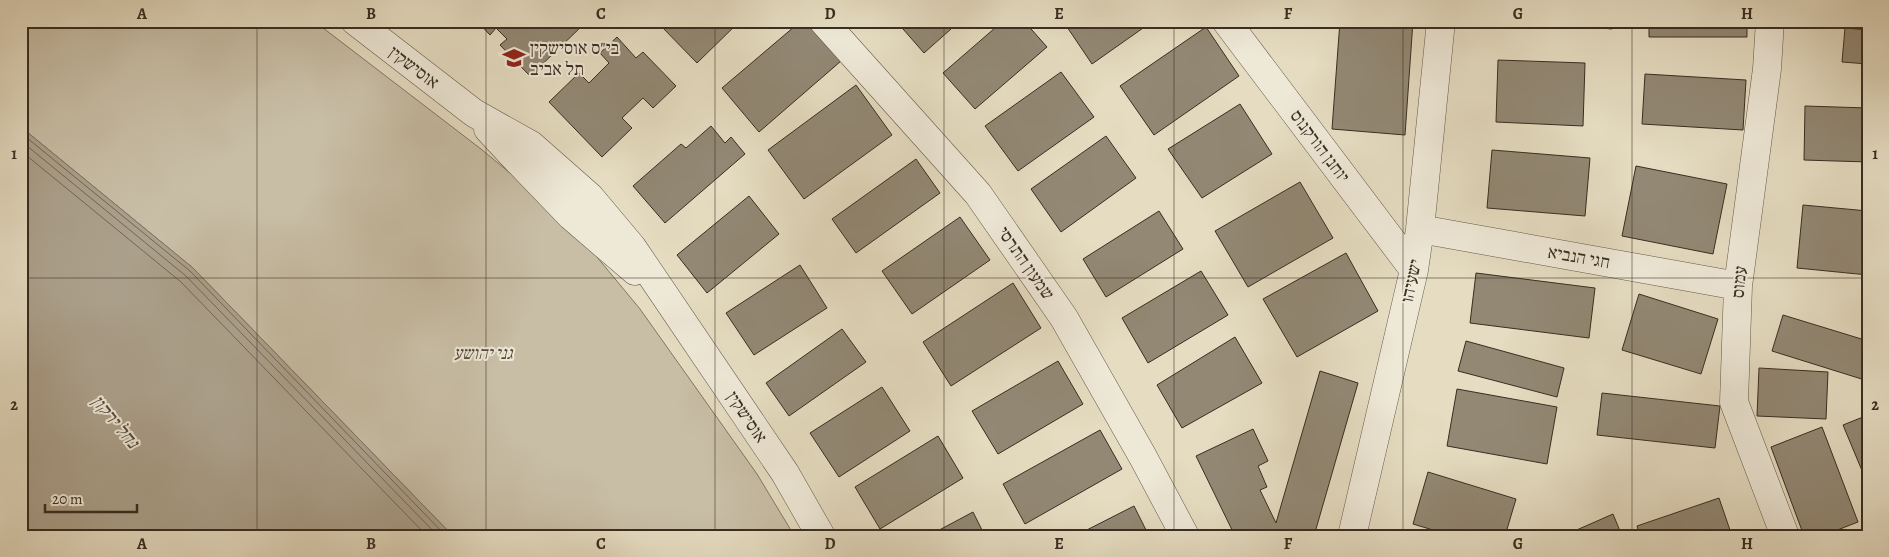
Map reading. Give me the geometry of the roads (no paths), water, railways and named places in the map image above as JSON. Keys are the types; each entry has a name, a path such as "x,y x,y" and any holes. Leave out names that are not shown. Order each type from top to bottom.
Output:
{"street":[{"name":"אוסישקין","path":"355,21 474,112 531,145 590,197 632,247 785,473 821,536"},
{"name":"שמעון התרסי","path":"823,21 978,194 1064,318 1143,457 1185,536"},
{"name":"יוחנן הורקנוס","path":"1226,21 1414,270"},
{"name":"ישעיהו","path":"1352,536 1414,270 1420,229 1440,21"},
{"name":"עמוס","path":"1770,21 1767,70 1738,286 1734,402 1785,536"},
{"name":"חגי הנביא","path":"1420,229 1738,286"}],"water":[{"name":"נחל ירקון","path":"21,127 193,268 453,536 21,536"}],"place":[{"name":"בי\"ס אוסישקין תל אביב","path":"514,58"}],"park label":[{"name":"גני יהושע","path":"483,353"}]}
